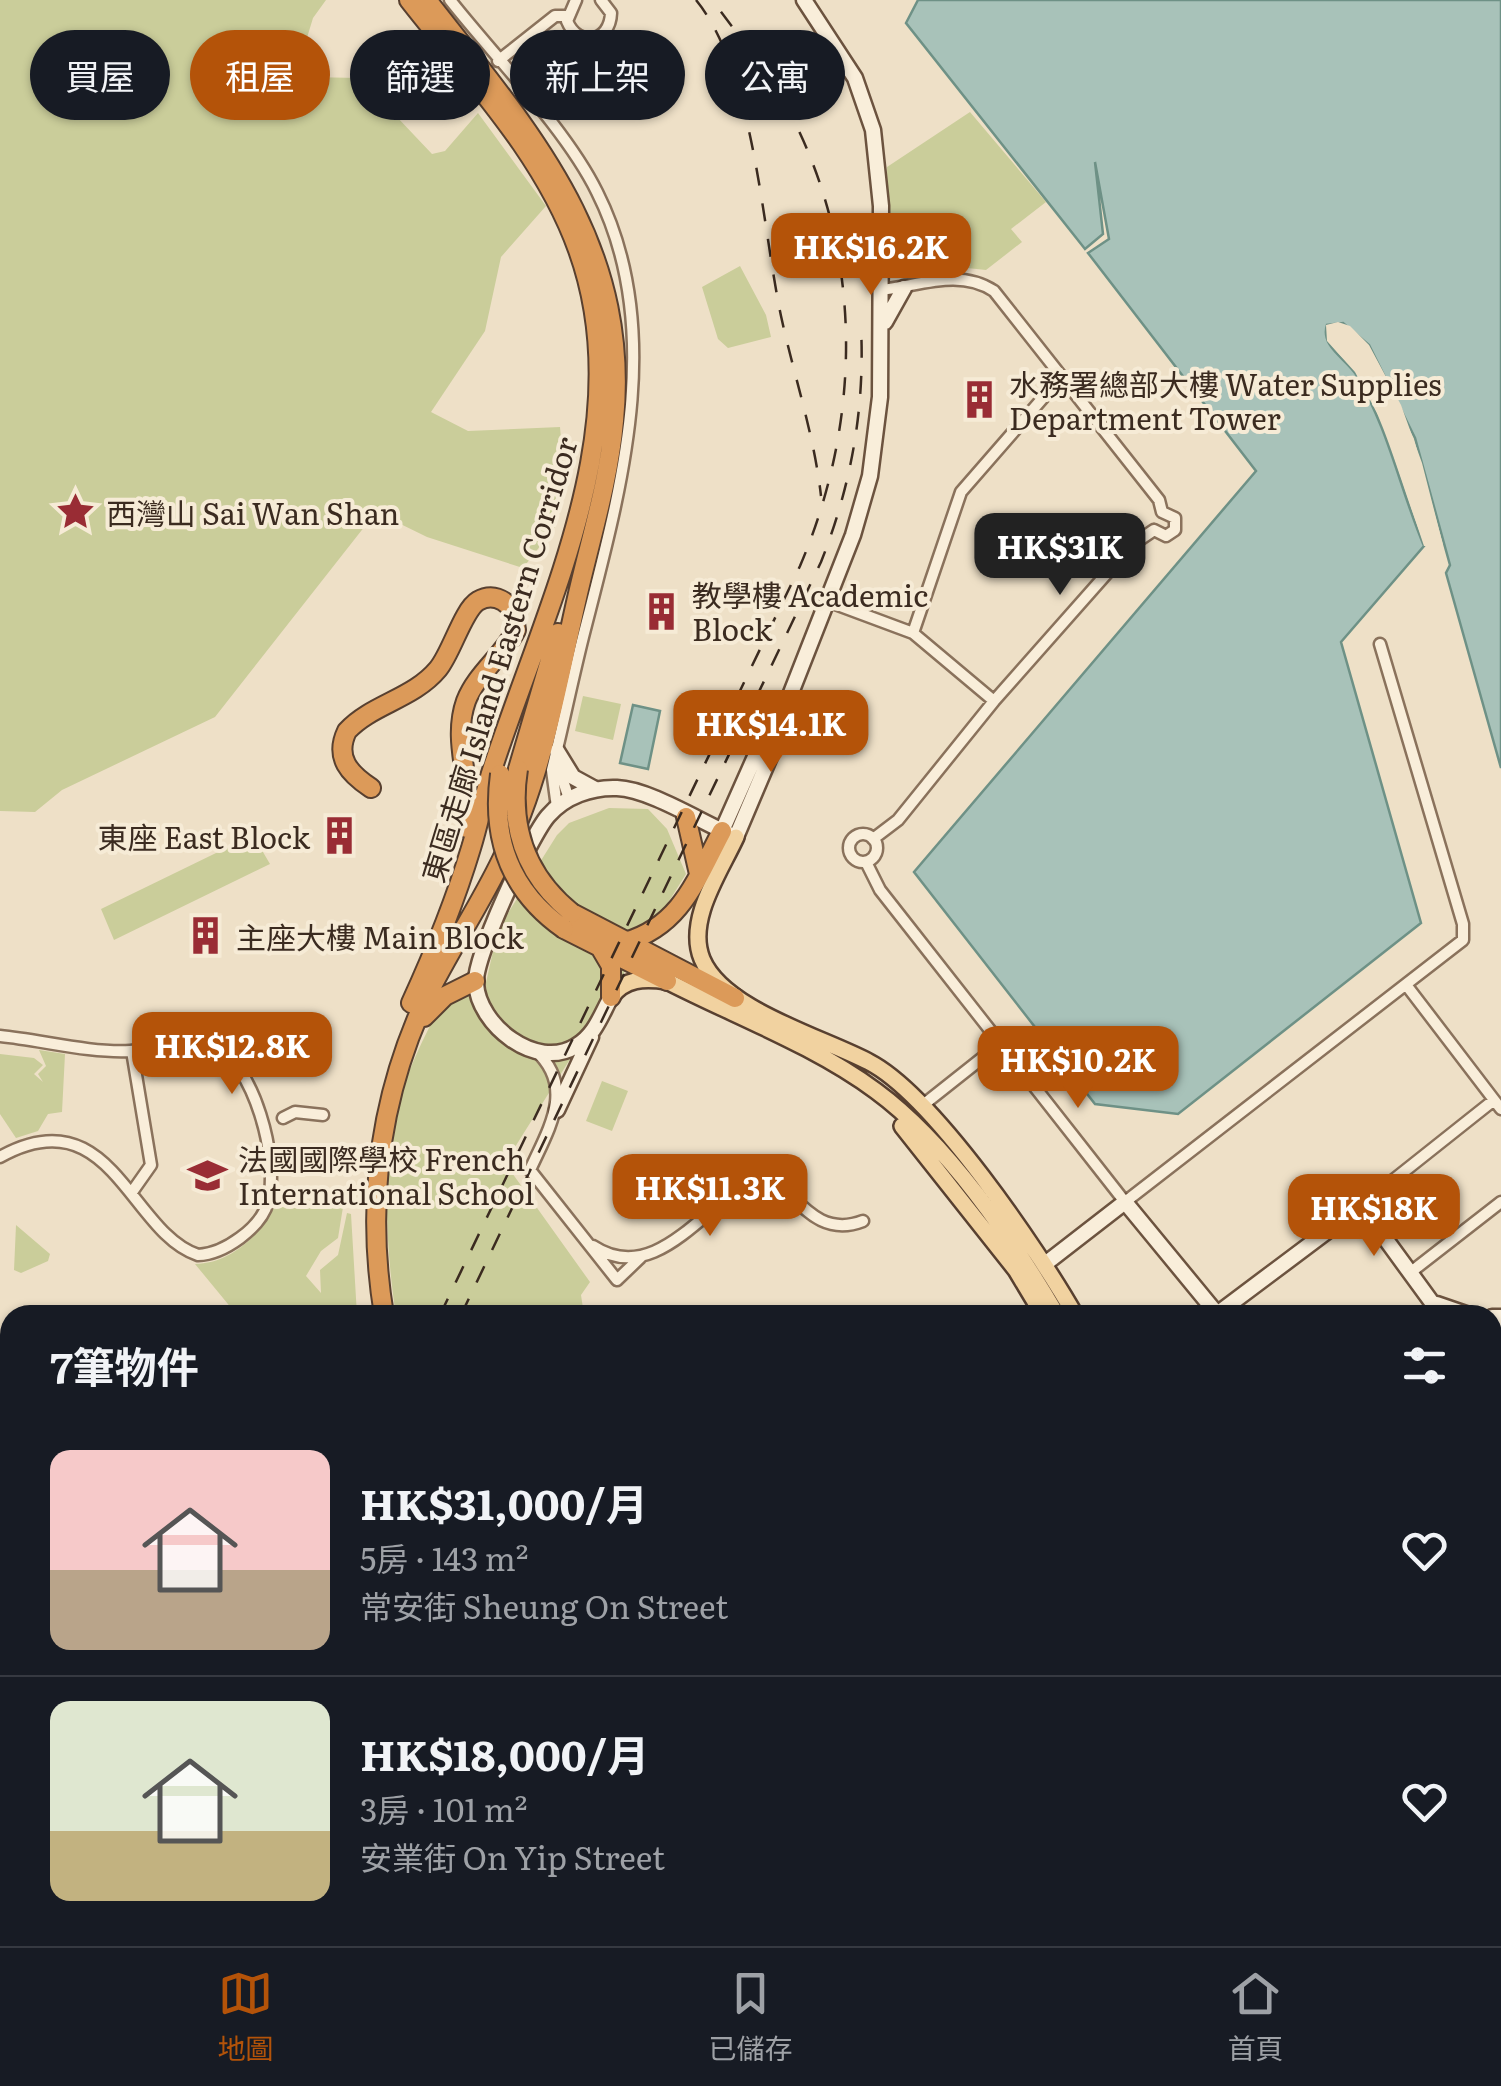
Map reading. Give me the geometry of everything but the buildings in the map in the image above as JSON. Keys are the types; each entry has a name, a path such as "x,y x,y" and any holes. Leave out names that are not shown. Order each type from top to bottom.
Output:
{"highway":[{"name":"東區走廊 Island Eastern Corridor","path":"372,1305 365,1223 373,1128 392,1052 452,904 531,660 594,447 601,373 594,310 578,250 546,182 409,0"},
{"name":"東區走廊 Island Eastern Corridor","path":"383,1305 376,1240 378,1168 390,1096 428,996 495,875 523,811 612,440 616,376 609,306 593,247 558,174 427,0"},
{"path":"509,771 594,518"},
{"path":"372,788 350,774 345,764 342,746 347,731 431,676 454,645 474,604 491,598 506,602 516,615 516,630 473,686 461,719 470,805 452,904"},
{"path":"531,660 509,771 515,818 526,856 568,921 600,948 667,981"},
{"path":"686,817 699,874"},
{"path":"625,942 666,924 729,834"},
{"path":"568,921 625,942 736,998"},
{"path":"600,948 611,966 611,997"},
{"path":"406,1048 438,1001 475,981"}],"main road":[{"path":"729,834 698,935 706,966 736,998 878,1067 923,1105 1045,1264 1070,1305"},
{"path":"611,997 620,986 638,980 667,981 877,1092 956,1172 1051,1305"},
{"path":"877,1092 1016,1270 1038,1305"}],"street":[{"path":"450,0 596,188 625,282 630,331 629,437 619,500 556,751 552,785 563,803"},
{"path":"572,30 567,16 576,0"},
{"path":"601,0 610,13 606,30"},
{"path":"593,1032 565,1052 534,1049 496,1028 480,1002 475,981 486,942 534,837 563,803 596,789 631,790 729,834 774,714 789,698 870,476 880,398 881,332 881,206 874,130 856,78 804,0"},
{"path":"498,61 555,16 567,16"},
{"path":"880,290 958,278 980,282 994,291 1159,500 1162,512"},
{"path":"881,332 904,288"},
{"path":"913,633 961,492 1050,385 1062,376"},
{"path":"1154,530 1166,536 1175,530 1175,518 1162,512"},
{"path":"1154,530 1154,518 1162,512"},
{"path":"1154,530 1132,545 994,702 898,820 873,839 856,836 849,846 853,858 866,862 880,890 1210,1305"},
{"path":"827,601 913,633 994,702"},
{"path":"1045,1264 1461,943 1464,931 1380,644"},
{"path":"556,751 573,777 596,789"},
{"path":"866,862 876,852 873,839"},
{"path":"1229,1305 1498,1104 1406,986"},
{"path":"611,997 530,1170 618,1280 641,1256 676,1239 755,1178 766,1176 777,1181 808,1215 845,1224 864,1221"},
{"path":"0,1036 132,1051 185,1037 225,1051 255,1096 270,1190 266,1209 254,1224 222,1250 203,1255 182,1246 100,1159 68,1145 36,1144 0,1157"},
{"path":"923,1105 1000,1044"},
{"path":"534,1049 556,1078 558,1110"},
{"path":"132,1051 151,1165 132,1192"},
{"path":"283,1118 295,1112 323,1115"},
{"path":"1411,1272 1501,1202"},
{"path":"1360,1207 1436,1305"},
{"path":"593,1246 622,1257 641,1256"},
{"path":"622,1257 628,1264 625,1272"}],"green space":[{"path":"0,0 326,0 309,30 190,30 190,120 330,120 330,77 350,78 350,120 400,120 432,154 445,151 472,120 483,120 546,206 501,257 485,331 431,412 468,431 560,427 563,462 555,527 523,568 427,537 376,512 215,717 62,790 35,812 0,811"},
{"path":"970,112 1046,202 1011,229 1022,242 986,270 948,266 889,276 887,167"},
{"path":"740,266 766,315 771,337 728,348 718,339 702,287"},
{"path":"583,696 621,704 613,740 575,731"},
{"path":"609,808 648,809 667,829 686,874 505,1163 590,1282 581,1295 582,1305 395,1305 387,1192 390,1143 402,1090 444,1000 485,987 498,929 557,835 569,823"},
{"path":"253,835 270,864 114,940 101,909"},
{"path":"39,1050 65,1054 62,1112 48,1114 38,1131 16,1138 0,1114 0,1054 34,1058 43,1065 34,1074 43,1082 38,1074 46,1066"},
{"path":"602,1081 628,1091 612,1131 586,1121"},
{"path":"279,1194 343,1207 338,1238 321,1251 306,1276 321,1293 320,1270 338,1255 347,1213 351,1214 356,1305 229,1305 195,1264 235,1251 258,1232"},
{"path":"16,1225 50,1254 48,1261 21,1273 14,1270"}],"water":[{"path":"918,0 1501,0 1501,768 1446,573 1450,565 1415,438 1369,345 1343,323 1327,325 1327,340 1357,376 1378,418 1424,546 1341,642 1421,923 1178,1114 1095,1104 914,872 1256,471 1088,253 1109,239 1095,162 1103,234 1085,249 906,23"},
{"path":"633,705 660,711 648,769 620,763"}],"pier":[{"path":"1338,322 1350,326 1369,345 1401,405 1422,463 1443,545 1438,546 1404,422 1381,375 1353,335 1341,327 1330,328 1332,339 1360,369 1395,439 1429,546 1424,546 1384,426 1355,372 1327,341 1326,325"}],"railway":[{"path":"696,0 716,30 743,107 781,316 809,428 821,496"},
{"path":"445,1305 800,566 821,509 836,450 844,391 846,331 841,272 829,213 810,156 783,100 712,0"},
{"path":"466,1305 821,562 854,447 861,388 861,327"}],"place":[{"name":"水務署總部大樓 Water Supplies Department Tower","path":"979,400"},
{"name":"西灣山 Sai Wan Shan","path":"76,512"},
{"name":"教學樓 Academic Block","path":"662,611"},
{"name":"東座 East Block","path":"340,836"},
{"name":"主座大樓 Main Block","path":"206,936"},
{"name":"法國國際學校 French International School","path":"208,1175"}]}
